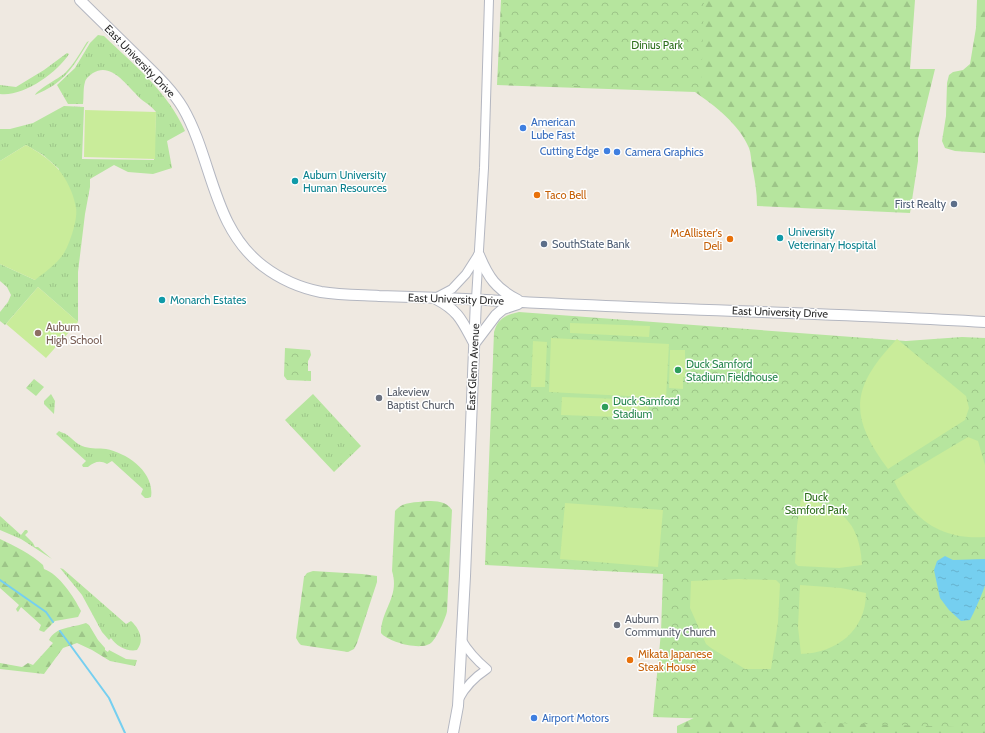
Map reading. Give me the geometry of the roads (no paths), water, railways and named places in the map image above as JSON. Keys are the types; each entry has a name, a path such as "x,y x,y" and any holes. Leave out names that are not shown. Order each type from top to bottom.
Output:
{"main road":[{"name":"East University Drive","path":"80,0 163,81 182,106 193,127 217,200 229,227 242,246 264,267 293,283 319,292 342,295 476,299 684,310 913,317 985,322"},
{"path":"479,254 487,274 495,284 506,294 523,302"},
{"path":"434,298 444,303 460,317 474,344 491,321 503,309 523,302"},
{"name":"East Glenn Avenue","path":"453,733 458,700 465,576 476,299"}],"street":[{"name":"East Glenn Avenue","path":"476,299 484,168 489,0"},
{"path":"434,298 452,289 466,274 479,254"},
{"path":"458,700 471,680 487,669 477,661 467,649 461,638"}],"water":[{"path":"945,556 953,560 985,559 985,585 970,620 961,621 949,610 940,598 934,570 937,561"}],"waterway":[{"path":"0,580 46,612 53,622"},
{"path":"60,631 109,698 125,733"}],"place":[{"name":"American Lube Fast","path":"523,128"},
{"name":"Cutting Edge","path":"607,151"},
{"name":"Camera Graphics","path":"617,152"},
{"name":"Auburn University Human Resources","path":"295,181"},
{"name":"Taco Bell","path":"537,195"},
{"name":"First Realty","path":"954,204"},
{"name":"University Veterinary Hospital","path":"780,238"},
{"name":"McAllister's Deli","path":"730,239"},
{"name":"SouthState Bank","path":"544,244"},
{"name":"Monarch Estates","path":"162,300"},
{"name":"Auburn High School","path":"38,333"},
{"name":"Duck Samford Stadium Fieldhouse","path":"678,370"},
{"name":"Lakeview Baptist Church","path":"379,398"},
{"name":"Duck Samford Stadium","path":"605,407"},
{"name":"Auburn Community Church","path":"617,625"},
{"name":"Mikata Japanese Steak House","path":"630,660"},
{"name":"Airport Motors","path":"534,718"}],"park label":[{"name":"Dinius Park","path":"657,45"},
{"name":"Duck Samford Park","path":"816,503"}]}
